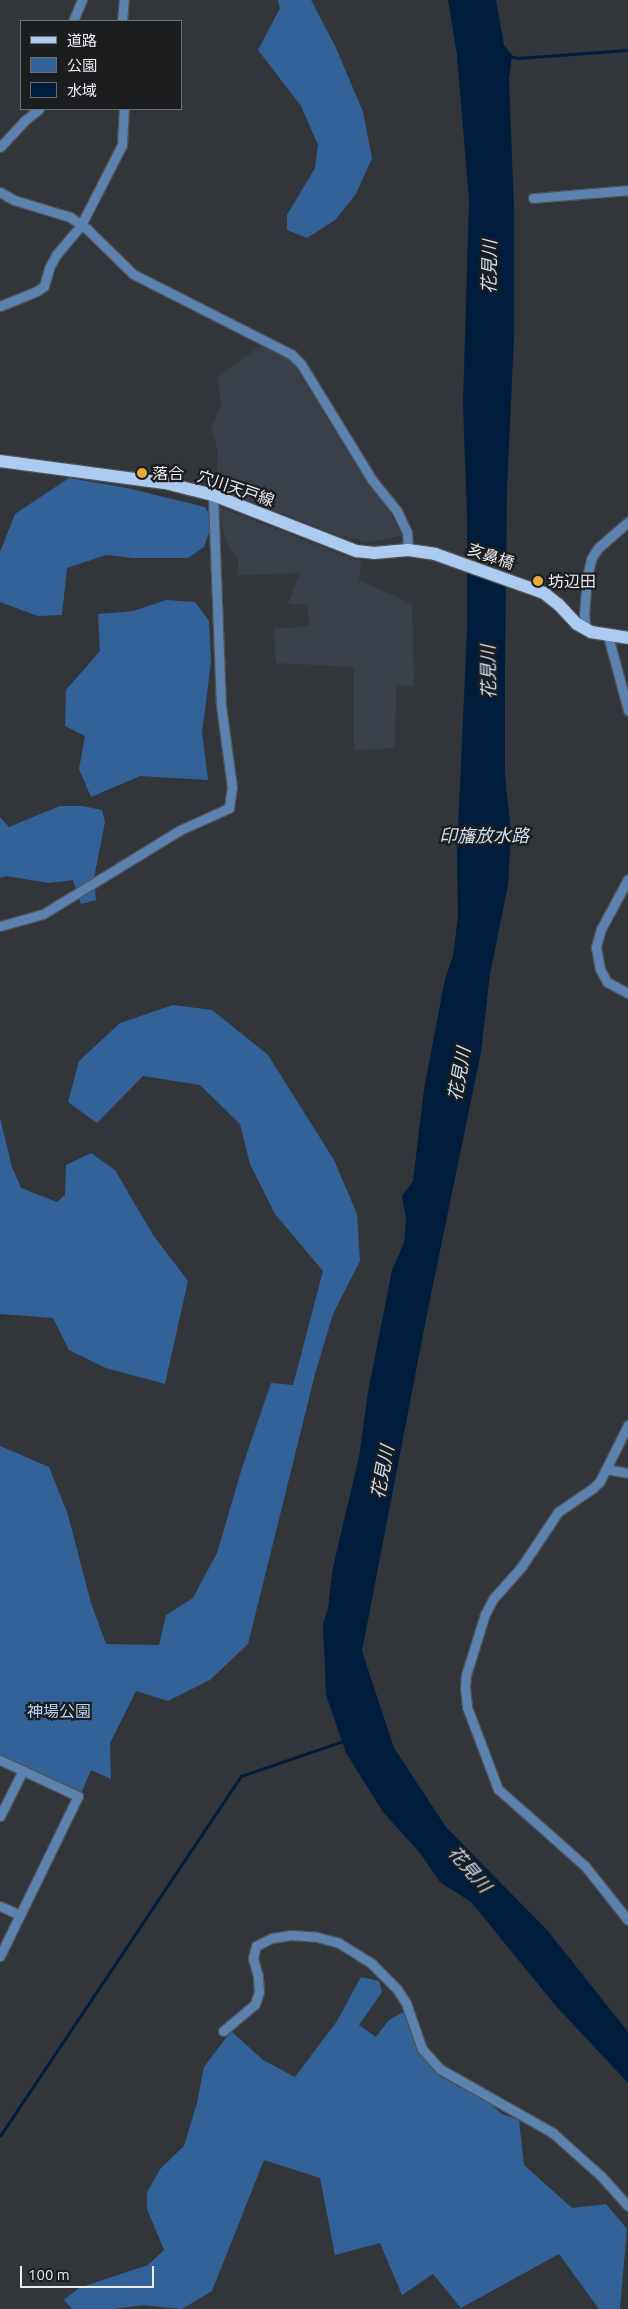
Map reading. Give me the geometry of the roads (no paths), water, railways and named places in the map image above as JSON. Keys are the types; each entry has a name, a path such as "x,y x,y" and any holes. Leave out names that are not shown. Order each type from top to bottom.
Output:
{"main road":[{"name":"穴川天戸線","path":"0,461 165,483 213,495 347,549 374,553 408,550 423,551 455,561"},
{"name":"亥鼻橋","path":"455,561 544,593 586,630"},
{"path":"586,630 608,636 628,638"}],"street":[{"path":"73,20 82,0"},
{"path":"122,20 124,0"},
{"path":"0,147 38,110"},
{"path":"0,306 37,291 44,286 49,268 56,255 81,225 122,146 124,110"},
{"path":"533,198 628,190"},
{"path":"0,192 14,200 70,216 133,274 291,354 301,364 372,480 397,511 407,532 408,550"},
{"path":"0,926 43,914 180,830 229,808 232,788 220,706 213,495"},
{"path":"586,630 584,614 587,577 591,559 598,548 628,522"},
{"path":"608,636 628,710"},
{"path":"628,879 601,929 596,947 600,969 606,982 628,993"},
{"path":"628,1425 606,1469 593,1488 558,1512 522,1566 492,1599 485,1614 466,1675 465,1688 467,1707 498,1789 584,1866 628,1920"},
{"path":"606,1469 628,1473"},
{"path":"0,1760 78,1796 0,1956"},
{"path":"0,1816 23,1770"},
{"path":"0,1906 20,1915"},
{"path":"223,2031 255,2004 258,1984 252,1958 256,1946 272,1938 291,1935 317,1937 339,1943 372,1964 398,1989 406,2003 422,2049 440,2069 553,2133 601,2176 628,2206"}],"water":[{"name":"印旛放水路","path":"448,0 496,0 504,45 512,55 509,80 514,210 514,337 507,489 505,665 505,774 511,834 508,885 490,974 481,1052 427,1314 362,1651 394,1748 446,1827 548,1931 628,2032 628,2083 555,2005 471,1902 440,1882 420,1853 383,1812 346,1753 326,1695 323,1624 328,1608 333,1567 359,1457 368,1392 392,1270 404,1243 406,1219 402,1196 413,1181 424,1089 445,979 453,956 458,916 457,851 467,631 467,515 463,404 469,200 457,55"}],"waterway":[{"path":"510,56 518,58 628,50"},
{"path":"0,2136 241,1776 343,1741"}],"place":[{"name":"落合","path":"142,473"},
{"name":"坊辺田","path":"538,581"}],"water label":[{"name":"花見川","path":"489,267"},
{"name":"花見川","path":"488,672"},
{"name":"花見川","path":"459,1074"},
{"name":"花見川","path":"382,1472"},
{"name":"花見川","path":"470,1869"}],"park label":[{"name":"神場公園","path":"59,1711"}]}
